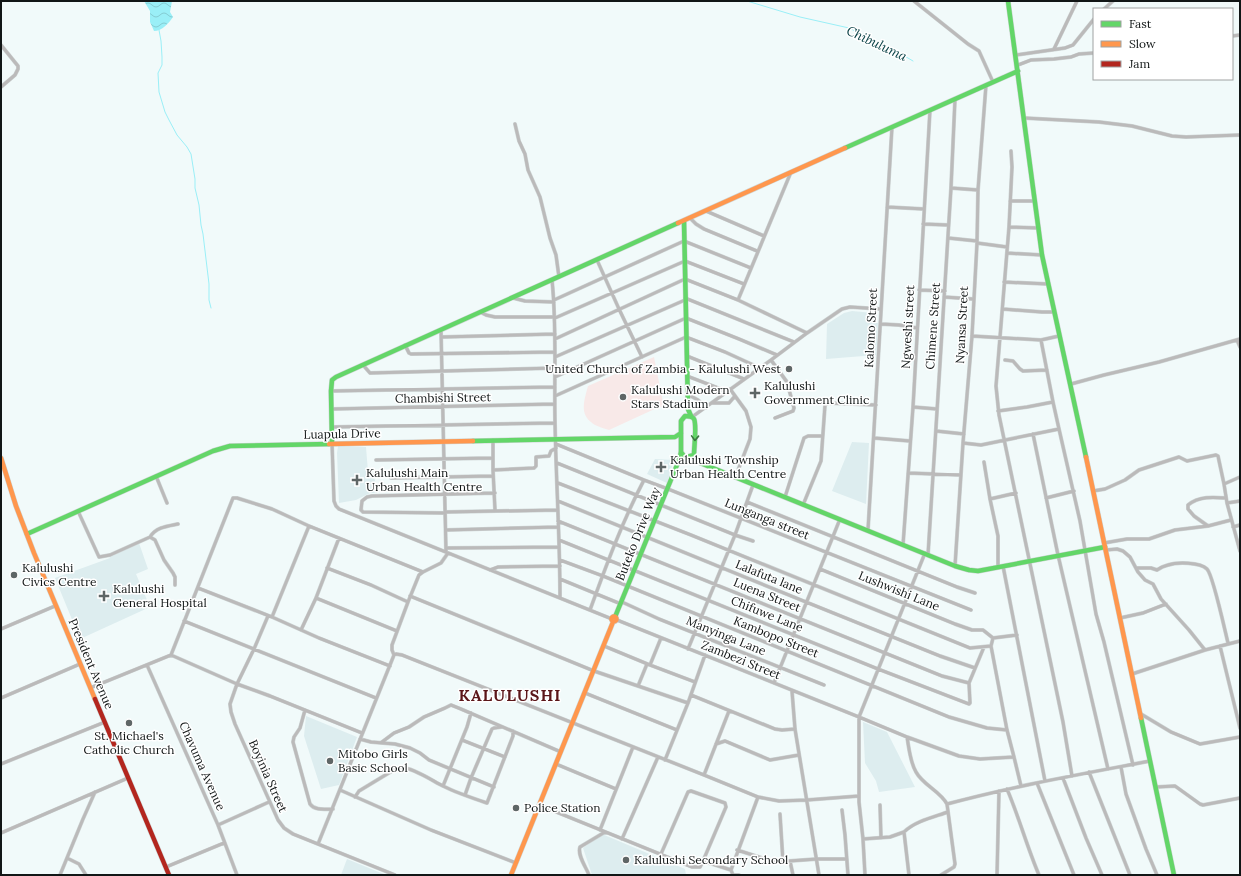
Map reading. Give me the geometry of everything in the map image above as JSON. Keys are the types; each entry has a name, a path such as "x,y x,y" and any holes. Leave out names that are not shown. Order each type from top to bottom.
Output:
{"street":[{"path":"914,1 979,51 993,82"},
{"path":"1008,1 1018,66 1042,255 1141,714 1174,875"},
{"path":"1054,49 1077,1"},
{"path":"1105,8 1113,1"},
{"path":"1016,54 1061,49 1072,46 1093,21"},
{"path":"1,45 18,66 15,75 1,87"},
{"path":"1061,49 1065,57"},
{"path":"1018,66 1031,60 1047,60 1093,53"},
{"path":"332,443 331,391 332,380 336,377 1018,71"},
{"name":"Nyansa Street","path":"955,566 972,336 978,190 986,85"},
{"name":"Chimene Street","path":"926,554 936,432 948,238 954,99"},
{"name":"Ngweshi street","path":"903,545 913,407 930,110"},
{"path":"1024,118 1099,122 1132,126 1186,138 1240,135"},
{"path":"515,124 519,141 525,154 528,170 540,197 550,238 556,255 559,277"},
{"name":"Kalomo Street","path":"868,530 892,127"},
{"path":"1011,150 1012,166 1007,253 996,386 998,411 1063,722 1072,776"},
{"path":"738,300 791,172"},
{"path":"951,188 978,190"},
{"path":"1010,201 1035,200"},
{"path":"887,207 924,209"},
{"path":"706,211 764,236"},
{"path":"690,218 704,230 757,251"},
{"path":"684,221 688,408 695,422 694,455 698,462"},
{"path":"923,224 948,225"},
{"path":"1008,227 1039,228"},
{"path":"948,238 1007,247"},
{"path":"512,297 525,301 554,301 684,242 750,268"},
{"path":"1007,253 1042,255"},
{"path":"597,260 642,357"},
{"path":"480,312 495,317 555,317 685,261 744,284"},
{"path":"552,280 555,317 555,423 558,483 560,598"},
{"path":"555,339 685,280 738,300 807,332"},
{"path":"1004,282 1048,284"},
{"path":"919,290 944,291"},
{"path":"944,297 973,299"},
{"path":"555,356 685,299 794,342"},
{"path":"684,417 688,415 692,417 706,408 807,332 842,309 850,307 881,310"},
{"path":"1002,309 1054,312"},
{"path":"555,377 686,318 777,355"},
{"path":"881,324 917,328"},
{"path":"318,844 390,666 394,655 392,647 397,631 419,575 441,563 447,551 443,458 444,424 441,329"},
{"path":"442,337 554,334"},
{"path":"972,336 1041,340 1059,336"},
{"path":"555,396 686,337 725,352 760,368"},
{"path":"1070,384 1159,362 1238,339 1240,347"},
{"path":"1041,340 1053,402 1074,491 1096,614 1133,765"},
{"path":"406,345 410,354 555,352"},
{"path":"687,356 744,379"},
{"path":"771,360 787,382 794,408 793,411 775,418"},
{"path":"1005,360 1013,361 1023,371 1047,370"},
{"path":"362,365 370,373 555,368"},
{"path":"687,376 728,390 735,396 747,415 751,427 751,435 749,444 741,460 735,478"},
{"path":"331,391 555,387"},
{"path":"688,394 698,400 706,408"},
{"path":"711,403 729,403 735,396"},
{"path":"998,411 1053,402"},
{"name":"Chambishi Street","path":"332,409 555,404"},
{"path":"803,505 821,461 825,405 876,405"},
{"path":"913,407 937,409"},
{"name":"Buteko Drive Way","path":"511,875 679,460 681,452 681,421 688,408"},
{"path":"332,427 555,423"},
{"path":"963,443 981,445 1059,429"},
{"path":"936,432 964,434"},
{"path":"681,433 675,437 681,442"},
{"path":"1033,434 1058,555 1108,769"},
{"path":"784,497 804,438 808,436 822,436"},
{"name":"Luapula Drive","path":"27,534 220,448 332,443 493,440 556,444 675,437"},
{"path":"874,438 910,441"},
{"path":"493,440 495,510"},
{"name":"Zambezi Street","path":"332,443 334,504 339,508 907,737 959,756 980,759 1014,757"},
{"path":"493,470 534,468 536,466 536,457 549,456 556,444"},
{"name":"Lunganga street","path":"556,444 971,610"},
{"path":"681,452 686,457 735,478 955,566 974,571 1105,547 1123,540 1149,539 1175,530 1208,526 1231,520"},
{"path":"679,460 694,455"},
{"path":"1093,491 1105,489 1125,480 1139,470 1179,457 1187,461 1216,455 1218,456 1227,503 1240,551"},
{"name":"President Avenue","path":"1,458 16,506 55,606 170,875"},
{"path":"376,460 493,458"},
{"path":"984,462 998,536 1000,567 1017,635 1045,781"},
{"path":"557,463 734,535 753,541"},
{"path":"908,473 962,475"},
{"path":"156,476 167,503"},
{"path":"390,478 493,476"},
{"path":"1224,484 1240,477"},
{"path":"590,610 615,543 644,480"},
{"path":"558,483 970,648 991,646"},
{"path":"688,649 753,485"},
{"path":"1046,498 1074,491"},
{"path":"362,512 362,501 369,496 495,493"},
{"path":"990,498 1016,493"},
{"path":"171,655 233,498 264,506 309,526 423,572"},
{"path":"1208,526 1189,511 1187,507 1188,505 1208,498 1226,498"},
{"name":"Lalafuta lane","path":"558,501 940,656 975,668"},
{"path":"1227,503 1240,501"},
{"path":"747,502 975,593"},
{"path":"357,516 360,512 558,510"},
{"path":"78,511 99,557 110,554 150,537 153,533 168,525 178,524"},
{"path":"774,683 840,519"},
{"name":"Luena Street","path":"558,521 942,676 969,683"},
{"path":"1233,527 1240,525"},
{"name":"Boyinia Street","path":"309,526 270,617 237,684 230,704 231,712 269,802 284,828 293,834 395,875"},
{"path":"446,530 558,527"},
{"path":"150,537 155,540 164,560 173,573 175,577 175,585"},
{"path":"300,630 316,598 339,538"},
{"name":"Chifuwe Lane","path":"559,540 878,669 969,704 969,683"},
{"path":"447,551 559,547"},
{"path":"1105,547 1118,549 1130,557 1143,577 1154,586 1157,593 1205,650"},
{"path":"865,875 859,796 859,718 904,603 926,554"},
{"name":"Kambopo Street","path":"560,560 628,586 949,717 987,728 1007,730"},
{"path":"1136,568 1151,568 1156,570 1169,564 1177,563 1193,564 1207,569 1228,643"},
{"path":"490,570 498,567 560,566"},
{"path":"327,568 371,585 408,602"},
{"name":"Lushwishi Lane","path":"820,569 955,624 972,630 983,630 993,638"},
{"name":"Manyinga Lane","path":"560,579 824,685"},
{"path":"198,588 390,666"},
{"path":"410,596 594,671 688,703"},
{"path":"316,598 397,631"},
{"path":"1120,618 1143,613 1166,604"},
{"path":"1,629 55,606"},
{"path":"184,621 376,698"},
{"path":"1017,635 993,638 991,646 1007,730 1021,786"},
{"path":"638,686 661,638"},
{"path":"1132,674 1240,640"},
{"path":"604,646 695,682"},
{"path":"1220,646 1240,728"},
{"path":"969,683 984,647"},
{"path":"90,688 171,655 237,684 362,733"},
{"path":"394,655 402,655 758,797 779,801 859,796"},
{"path":"665,760 688,703 705,655"},
{"path":"1,698 80,664"},
{"name":"Chavuma Avenue","path":"147,665 218,825 238,875"},
{"path":"792,690 795,729 819,875"},
{"path":"585,693 677,730"},
{"path":"691,695 775,729 795,729"},
{"path":"382,742 394,733 409,727 424,717 451,706 462,709 561,752"},
{"path":"305,710 299,730 295,735 293,742 310,804 312,807 316,808 333,809"},
{"path":"704,775 729,711"},
{"path":"444,786 471,713"},
{"path":"1141,714 1170,732 1200,744 1240,737"},
{"path":"1,764 105,722"},
{"path":"465,795 492,729 503,727"},
{"path":"355,797 359,792 400,767 413,771 444,786 487,803 512,739 513,732"},
{"path":"512,739 516,736 523,736"},
{"path":"907,737 916,772 945,800 947,804 955,864 949,871 940,875"},
{"path":"360,739 403,746 414,750 429,760 450,770 494,787"},
{"path":"462,740 505,757"},
{"path":"716,744 725,741 770,760 799,755"},
{"path":"600,830 633,747"},
{"path":"622,838 658,757"},
{"path":"947,804 1021,786 1150,761"},
{"path":"556,764 616,789"},
{"path":"1121,767 1128,799 1157,875"},
{"path":"1089,772 1130,875"},
{"path":"1,833 128,778"},
{"path":"12,828 128,778"},
{"path":"1063,778 1081,826 1102,875"},
{"path":"1037,783 1074,875"},
{"path":"1156,787 1175,786 1203,805 1240,798"},
{"path":"1007,789 1018,815 1039,875"},
{"path":"340,790 431,830 516,863"},
{"path":"539,805 695,868 700,867 703,861 726,807 725,803 691,790 688,792 661,854"},
{"path":"997,875 999,791"},
{"path":"60,875 95,792"},
{"path":"739,875 733,875 731,870 737,850 758,797"},
{"path":"218,825 269,802"},
{"path":"880,805 881,838"},
{"path":"842,810 848,875"},
{"path":"863,839 890,837 904,832 916,824 948,812"},
{"path":"780,814 783,862"},
{"path":"589,875 579,848 605,832"},
{"path":"904,832 909,875"},
{"path":"166,867 224,843"},
{"path":"737,850 772,862 847,859"},
{"path":"67,858 79,864 86,875"},
{"path":"703,861 731,870"},
{"path":"790,862 793,875"}],"shaded area":[{"path":"852,311 877,314 875,323 878,323 876,355 826,359 827,324 844,313"},
{"name":"Kalulushi Modern Stars Stadium","path":"654,357 664,407 659,407 609,430 595,425 587,418 584,405 588,386"},
{"path":"852,442 869,443 866,504 832,491"},
{"name":"Kalulushi Main Urban Health Centre","path":"338,446 366,447 368,472 374,474 377,493 370,493 356,500 339,503"},
{"name":"Kalulushi Township Urban Health Centre","path":"655,459 674,460 667,483 647,474"},
{"name":"Kalulushi General Hospital","path":"139,543 148,569 136,574 150,607 80,639 55,578 110,558 109,556"},
{"name":"Mitobo Girls Basic School","path":"306,716 357,737 339,785 321,789 304,736"},
{"path":"863,722 887,732 915,787 879,792 876,781 865,763"},
{"name":"Kalulushi Secondary School","path":"602,834 685,869 686,875 592,875 583,848"},
{"path":"347,859 386,875 341,875"}],"water":[{"path":"144,1 172,1 170,12 173,17 162,28 154,31 150,22 150,11"}],"waterway":[{"name":"Chibuluma","path":"747,1 800,17 849,28 891,48 913,61"},
{"path":"159,30 162,57 162,65 158,73 159,92 169,120 177,135 191,154 203,234 211,308"}],"traffic: fast":[{"path":"1008,1 1042,255 1086,457"},
{"path":"845,148 1018,71"},
{"path":"684,221 688,409 691,416"},
{"path":"332,443 331,391 332,380 336,377 678,223"},
{"path":"615,617 679,460 681,452 681,421 685,416 690,416 695,422 694,455 687,457 681,452"},
{"path":"473,441 675,437 681,433"},
{"path":"27,534 213,451 230,446 329,444"},
{"path":"688,458 955,566 969,570 978,571 1105,547"},
{"path":"1141,718 1174,875"}],"traffic: slow":[{"path":"678,223 845,148"},
{"path":"329,444 473,441"},
{"path":"1086,457 1141,718"},
{"path":"1,458 16,506 34,553 95,699"},
{"path":"614,616 617,619 614,622 611,619 614,616"},
{"path":"511,875 613,622"}],"traffic: jam":[{"path":"95,699 169,875"}],"place":[{"name":"United Church of Zambia - Kalulushi West","path":"789,369"},
{"name":"Kalulushi Government Clinic","path":"755,393"},
{"name":"Kalulushi Modern Stars Stadium","path":"623,397"},
{"name":"Kalulushi Township Urban Health Centre","path":"661,467"},
{"name":"Kalulushi Main Urban Health Centre","path":"357,480"},
{"name":"Kalulushi Civics Centre","path":"14,575"},
{"name":"Kalulushi General Hospital","path":"104,596"},
{"name":"St. Michael's Catholic Church","path":"129,723"},
{"name":"Mitobo Girls Basic School","path":"330,761"},
{"name":"Police Station","path":"516,808"},
{"name":"Kalulushi Secondary School","path":"626,860"}],"district":[{"name":"KALULUSHI","path":"510,695"}]}
